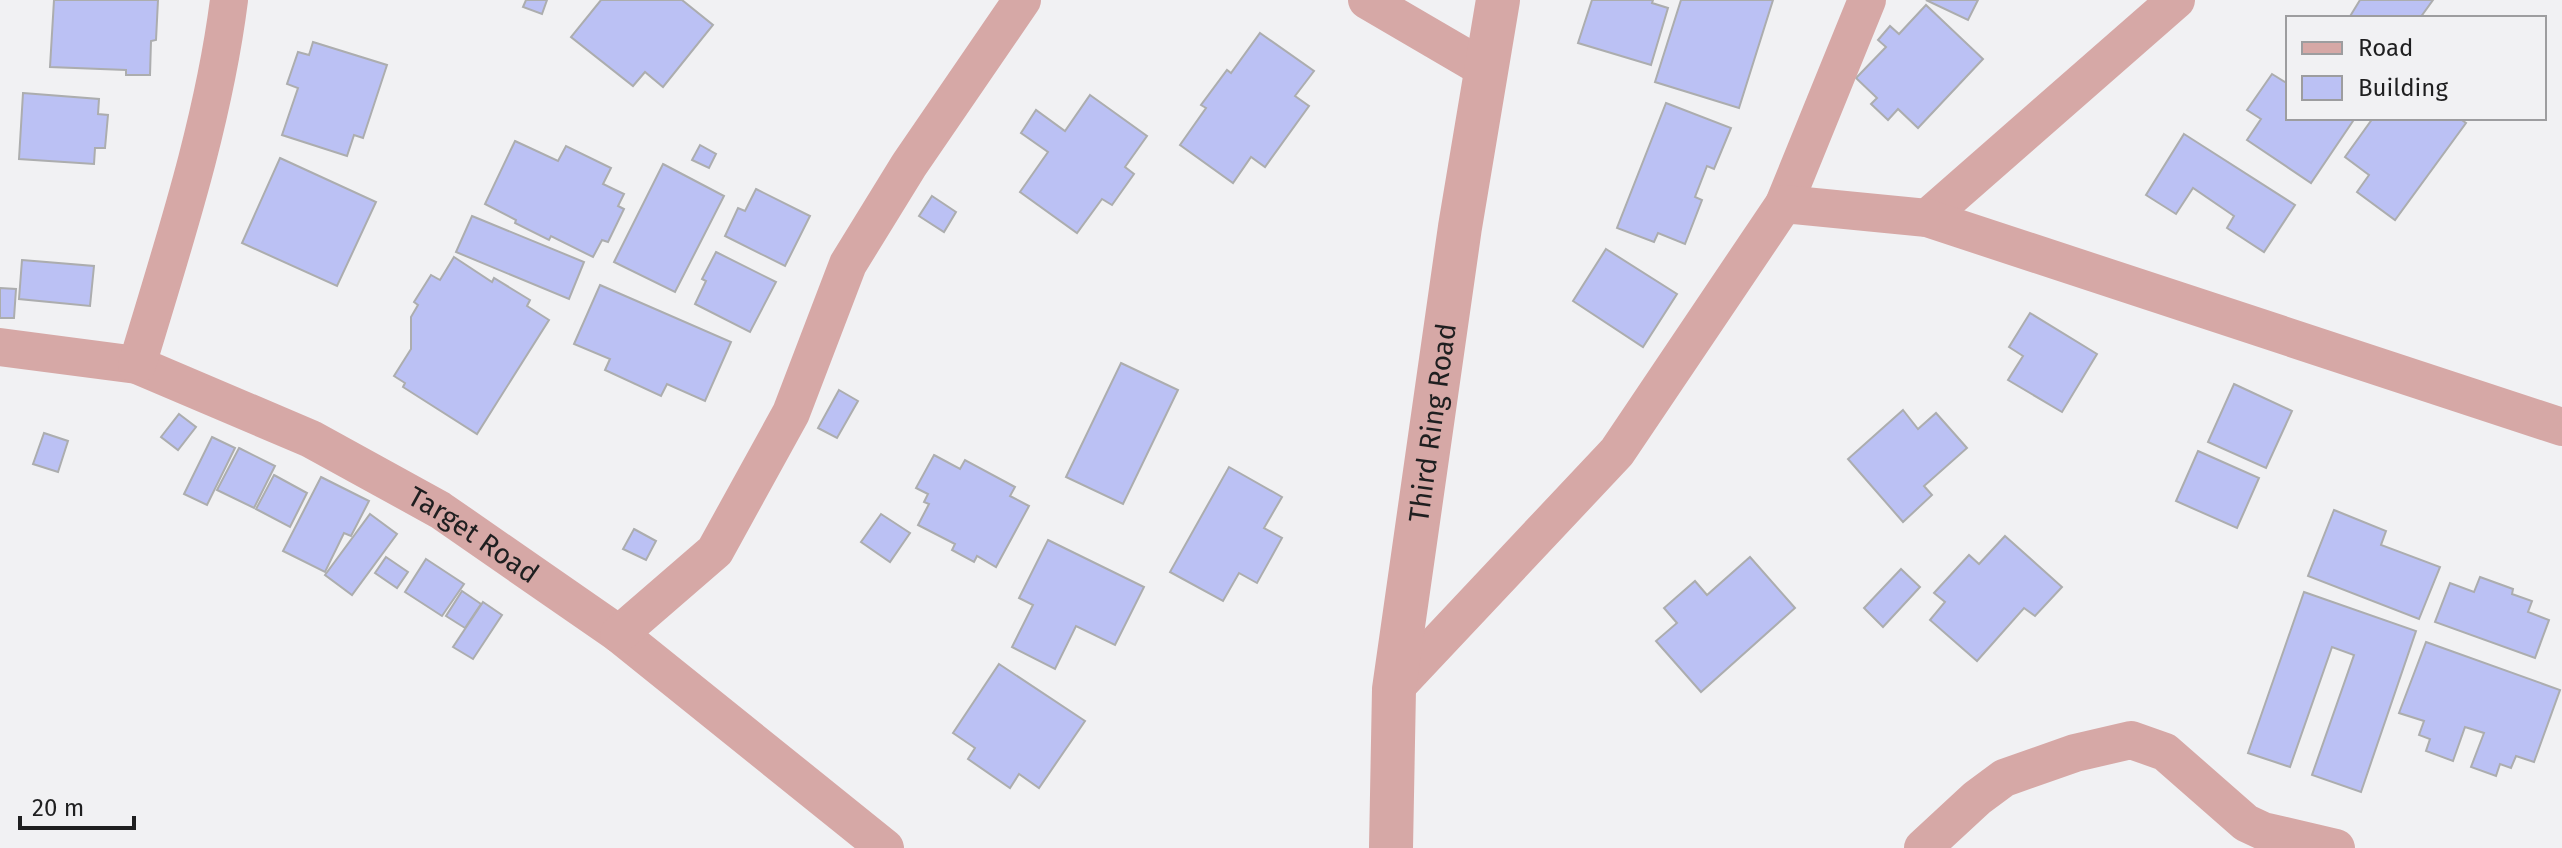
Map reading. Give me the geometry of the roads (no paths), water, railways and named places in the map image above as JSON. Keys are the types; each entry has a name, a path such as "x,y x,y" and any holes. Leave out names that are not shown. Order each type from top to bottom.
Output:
{"street":[{"path":"137,365 195,172 224,44 229,0"},
{"path":"619,634 715,551 791,413 848,264 909,165 1022,0"},
{"path":"1367,0 1485,69"},
{"name":"Third Ring Road","path":"1391,848 1394,689 1485,69 1498,0"},
{"path":"1394,689 1617,452 1784,204 1867,0"},
{"path":"1927,218 2176,0"},
{"path":"1784,204 1927,218 2562,427"},
{"name":"Target Road","path":"0,347 137,365 311,439 440,510 619,634 885,848"},
{"path":"1923,848 1977,798 2004,778 2075,753 2131,740 2165,752 2246,823 2263,831 2336,848"}]}
